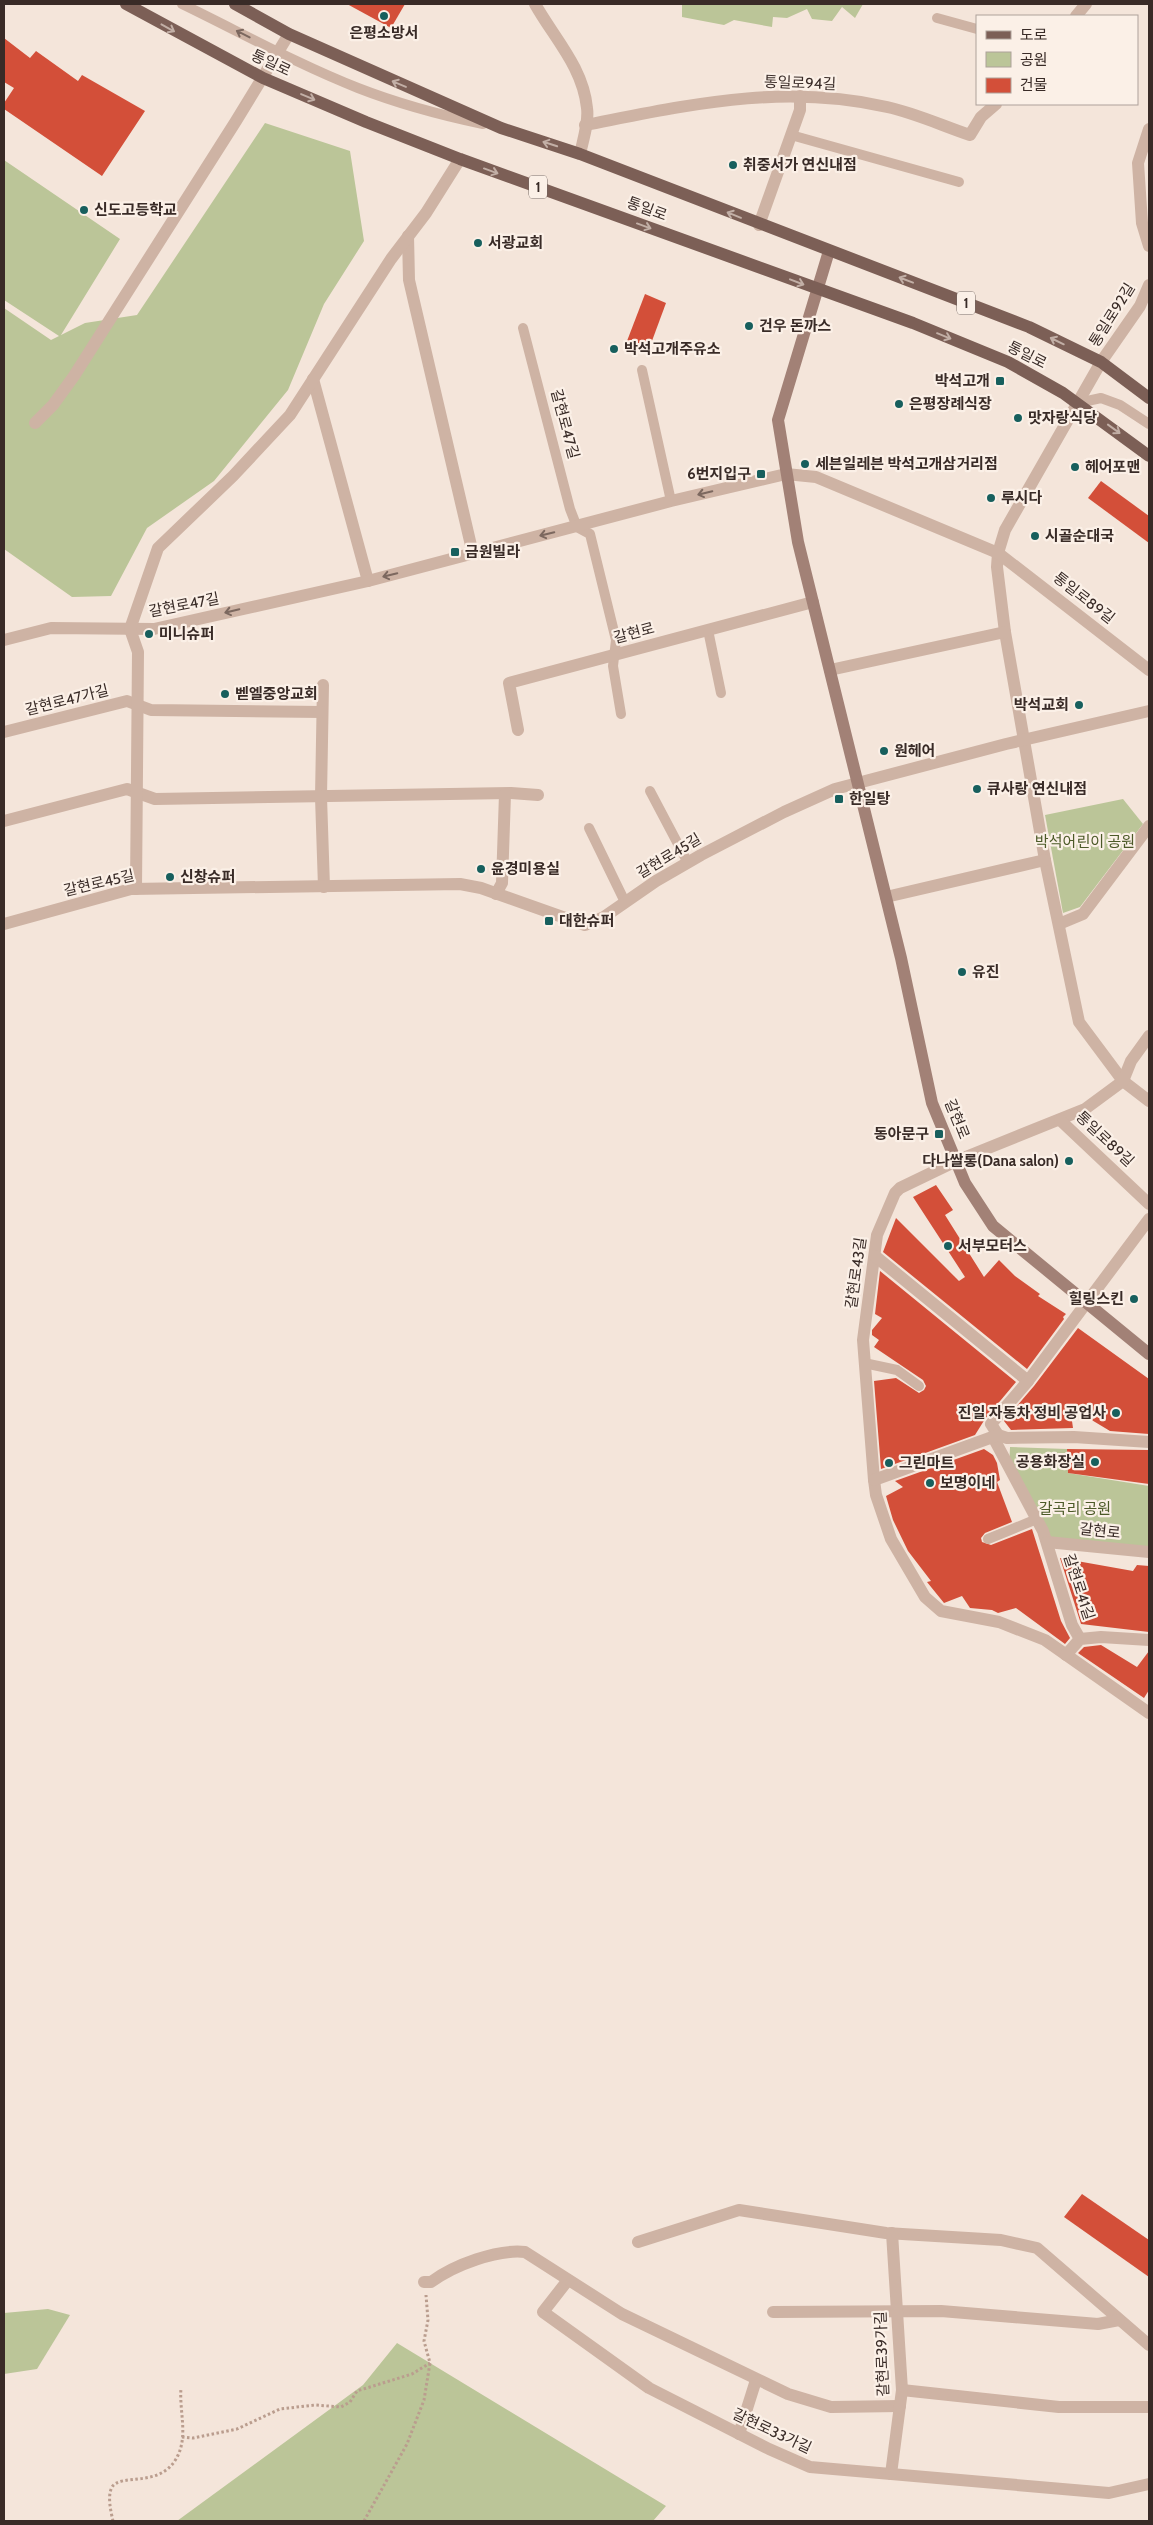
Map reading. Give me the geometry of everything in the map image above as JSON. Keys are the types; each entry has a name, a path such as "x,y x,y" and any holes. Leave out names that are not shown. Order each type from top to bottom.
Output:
{"main road":[{"name":"통일로","path":"126,4 263,78 460,159 913,323 1008,362 1078,403 1149,456"},
{"name":"통일로","path":"235,4 289,34 501,128 580,154 759,225 1029,327 1101,362 1149,398"},
{"name":"갈현로","path":"829,251 778,420 798,542 886,897 932,1103 953,1163 993,1226 1149,1354"}],"street":[{"path":"535,4 561,42 577,72 588,108 580,154"},
{"path":"1077,15 1086,4"},
{"path":"35,423 52,405 74,376 279,53 289,34"},
{"name":"통일로94길","path":"585,125 702,103 777,95 888,107 970,135 981,117 995,105"},
{"path":"759,225 800,110 800,96"},
{"path":"1149,129 1138,163 1142,223 1149,246"},
{"path":"136,889 138,652 130,629 158,548 234,476 290,415 391,259 426,213 460,159"},
{"path":"408,236 409,280 473,554"},
{"name":"통일로92길","path":"1078,403 1101,362 1145,309 1149,285"},
{"path":"313,379 368,581"},
{"path":"1078,403 1005,530 998,553 997,567 1005,632 1045,860 1079,1022 1123,1081 1149,1102"},
{"path":"786,474 816,477 998,553"},
{"name":"갈현로47길","path":"4,640 50,628 154,629 368,581 578,527 670,501 786,474"},
{"name":"통일로89길","path":"998,553 1149,670"},
{"name":"갈현로","path":"518,730 509,683 813,602"},
{"path":"830,670 1005,632"},
{"path":"323,685 322,797 324,886"},
{"name":"갈현로47가길","path":"4,732 127,701 151,710 322,712"},
{"path":"858,783 1025,740 1149,711"},
{"name":"갈현로45길","path":"4,924 136,889 460,884 496,894 585,925 604,917 688,863 784,812 835,789 858,783"},
{"path":"4,821 127,789 155,799 538,795"},
{"path":"496,894 502,883 505,794"},
{"path":"1059,924 1083,914 1149,826"},
{"path":"886,897 1045,860"},
{"name":"통일로89길","path":"953,1163 1085,1109 1123,1081 1131,1061 1149,1036"},
{"name":"통일로89길","path":"1060,1120 1149,1204"},
{"name":"갈현로43길","path":"874,1478 863,1340 878,1235 895,1193 900,1188 953,1163"},
{"path":"995,1436 991,1424 1028,1381 1149,1219"},
{"path":"875,1256 1028,1381"},
{"path":"1149,1442 1074,1437 1007,1438 995,1436 874,1478 876,1495 891,1539 924,1595 942,1611 999,1622 1045,1640 1149,1713"},
{"name":"갈현로41길","path":"995,1436 1047,1542 1072,1625 1080,1639"},
{"name":"갈현로","path":"1047,1542 1149,1552"},
{"path":"1066,1655 1080,1639 1101,1637 1149,1640"},
{"path":"638,2242 740,2210 892,2233 1001,2240 1037,2248 1149,2346"},
{"name":"갈현로39가길","path":"891,2474 902,2390 892,2233"},
{"path":"424,2282 431,2282 446,2271 510,2250 525,2252 622,2314 788,2394 831,2407 900,2406"},
{"name":"갈현로33가길","path":"568,2280 543,2312 649,2388 739,2434 810,2466 1109,2493 1149,2484"},
{"path":"773,2312 941,2311 1098,2324 1119,2320"},
{"path":"739,2434 756,2380"},
{"path":"902,2390 1059,2407 1149,2407"}],"lane":[{"path":"182,4 279,53 381,96 434,114 501,128"},
{"path":"937,18 976,29"},
{"path":"791,135 959,182"},
{"name":"갈현로47길","path":"523,328 570,509 578,527"},
{"path":"642,370 670,501"},
{"path":"1078,403 1101,398 1120,405 1149,424"},
{"path":"578,527 590,534 616,640 613,666 622,714"},
{"path":"708,630 721,693"},
{"path":"650,791 688,863"},
{"path":"589,828 625,902"},
{"path":"865,1369 897,1370 919,1386"},
{"path":"988,1539 1036,1519"}],"path":[{"path":"364,2521 407,2444 424,2400 430,2363 424,2341 428,2320 424,2282"},
{"path":"182,2437 193,2438 237,2429 280,2408 315,2405 341,2408 350,2402 357,2391 412,2374 430,2363"},
{"path":"113,2521 110,2493 112,2487 124,2481 142,2480 162,2474 176,2460 182,2445 184,2424 181,2388"}],"green space":[{"path":"682,4 863,4 855,18 842,7 832,21 812,19 807,9 787,18 773,17 772,27 734,20 724,25 682,17"},
{"path":"265,123 350,151 364,241 324,304 288,390 214,481 147,528 111,596 72,597 4,549 4,308 51,340 59,336 4,300 4,160 120,239 61,335 85,323 137,315"},
{"name":"박석어린이 공원","path":"1123,799 1143,824 1080,907 1063,913 1045,815"},
{"name":"갈곡리 공원","path":"1010,1447 1067,1449 1068,1473 1149,1486 1149,1548 1047,1542 1009,1470"},
{"path":"48,2309 70,2315 37,2369 4,2374 4,2313"},
{"path":"397,2343 666,2506 653,2521 177,2521 363,2385"}],"building":[{"name":"은평소방서","path":"347,4 405,4 391,28"},
{"path":"4,38 30,58 36,51 78,81 82,75 145,111 102,176 4,109 4,103 14,88 4,82"},
{"path":"645,294 666,303 649,349 627,341"},
{"path":"1101,481 1149,516 1149,543 1088,498"},
{"path":"936,1185 953,1210 945,1215 984,1277 999,1260 1015,1276 1040,1294 1038,1296 1066,1314 1027,1369 883,1252 896,1218 959,1281 965,1277 913,1197"},
{"path":"880,1271 1016,1382 985,1419 975,1435 881,1469 874,1381 896,1378 919,1393 926,1386 923,1380 874,1347 879,1340 872,1335 872,1330 882,1318 875,1314"},
{"path":"1078,1328 1149,1379 1149,1434 1110,1431 1070,1407 1073,1428 1011,1430 1004,1421 1034,1386"},
{"path":"984,1449 993,1455 997,1463 1000,1480 997,1482 1012,1522 985,1533 981,1538 982,1542 991,1545 1032,1529 1061,1621 1070,1638 1065,1644 1016,1608 998,1613 992,1610 970,1608 962,1596 944,1603 927,1582 931,1581 908,1551 893,1520 886,1496 903,1487 895,1481"},
{"name":"공용화장실","path":"1067,1449 1149,1450 1149,1484 1068,1473"},
{"path":"1060,1558 1133,1571 1137,1565 1149,1566 1149,1632 1081,1624"},
{"path":"1101,1645 1137,1667 1149,1651 1149,1690 1144,1698 1078,1653 1084,1647"},
{"path":"1082,2194 1149,2240 1149,2277 1064,2217"}],"place":[{"name":"은평소방서","path":"384,16"},
{"name":"취중서가 연신내점","path":"733,165"},
{"name":"신도고등학교","path":"84,210"},
{"name":"서광교회","path":"478,243"},
{"name":"건우 돈까스","path":"749,326"},
{"name":"박석고개주유소","path":"614,349"},
{"name":"박석고개","path":"1000,381"},
{"name":"은평장례식장","path":"899,404"},
{"name":"맛자랑식당","path":"1018,418"},
{"name":"세븐일레븐 박석고개삼거리점","path":"805,464"},
{"name":"헤어포맨","path":"1075,467"},
{"name":"6번지입구","path":"761,474"},
{"name":"루시다","path":"991,498"},
{"name":"시골순대국","path":"1035,536"},
{"name":"금원빌라","path":"455,552"},
{"name":"미니슈퍼","path":"149,634"},
{"name":"벧엘중앙교회","path":"225,694"},
{"name":"박석교회","path":"1079,705"},
{"name":"원헤어","path":"884,751"},
{"name":"큐사랑 연신내점","path":"977,789"},
{"name":"한일탕","path":"839,799"},
{"name":"윤경미용실","path":"481,869"},
{"name":"신창슈퍼","path":"170,877"},
{"name":"대한슈퍼","path":"549,921"},
{"name":"유진","path":"962,972"},
{"name":"동아문구","path":"939,1134"},
{"name":"다나쌀롱(Dana salon)","path":"1069,1161"},
{"name":"서부모터스","path":"948,1246"},
{"name":"힐링스킨","path":"1134,1299"},
{"name":"진일 자동차 정비 공업사","path":"1116,1413"},
{"name":"공용화장실","path":"1095,1462"},
{"name":"그린마트","path":"889,1463"},
{"name":"보명이네","path":"930,1483"}]}
